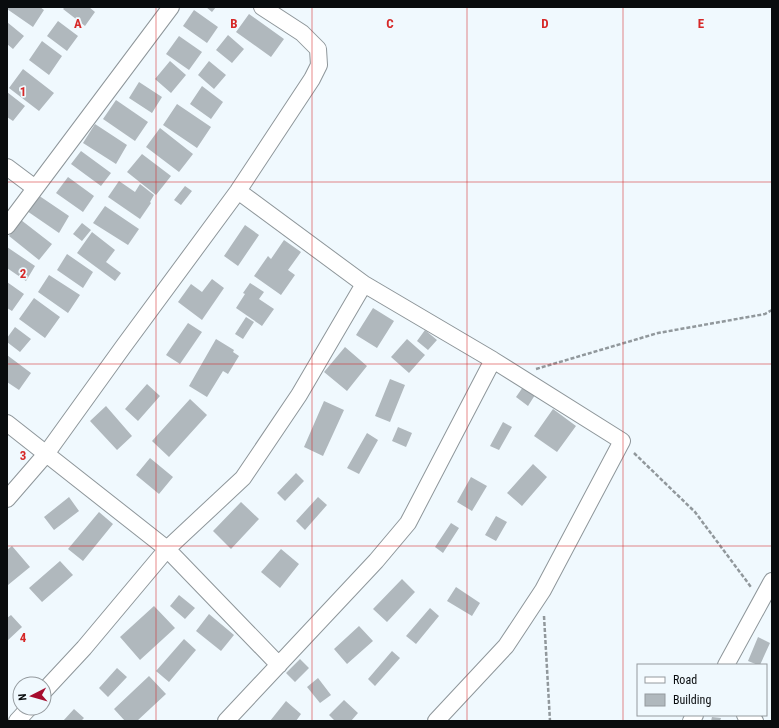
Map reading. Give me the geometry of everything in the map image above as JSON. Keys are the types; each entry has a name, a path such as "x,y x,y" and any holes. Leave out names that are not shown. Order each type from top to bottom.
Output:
{"street":[{"path":"7,226 171,7"},
{"path":"7,499 46,454 127,341 238,191 312,79 319,65 318,49 302,33 262,7"},
{"path":"7,167 35,188"},
{"path":"238,191 364,284 493,360 622,441 543,590 506,646 436,721"},
{"path":"52,683 84,648 167,549 243,478 299,395 364,284"},
{"path":"226,721 376,561 408,522 493,360"},
{"path":"7,423 167,549 279,665"},
{"path":"727,664 772,581"}],"path":[{"path":"516,375 658,334 765,314 772,310"},
{"path":"622,441 695,512 761,600"},
{"path":"543,590 550,721"}],"building":[{"path":"7,7 40,7 44,10 33,27 7,9"},
{"path":"65,7 89,7 95,12 85,26 63,9"},
{"path":"206,7 216,7 212,12"},
{"path":"194,10 218,27 207,43 183,26"},
{"path":"249,14 284,39 271,57 236,32"},
{"path":"58,21 78,36 67,51 47,36"},
{"path":"7,22 24,36 13,49 7,44"},
{"path":"228,35 244,49 232,63 216,50"},
{"path":"179,36 202,52 189,70 166,54"},
{"path":"42,41 62,56 49,75 29,60"},
{"path":"170,61 186,75 171,93 155,79"},
{"path":"209,61 226,75 214,89 198,75"},
{"path":"23,69 54,93 39,111 9,88"},
{"path":"139,82 162,97 152,113 129,98"},
{"path":"202,86 223,102 211,119 190,104"},
{"path":"7,92 25,106 13,121 7,117"},
{"path":"116,100 148,122 135,141 103,119"},
{"path":"177,104 211,127 197,148 163,125"},
{"path":"95,124 127,145 116,164 83,143"},
{"path":"160,128 193,154 179,172 146,147"},
{"path":"81,151 111,173 101,186 71,164"},
{"path":"142,154 171,176 156,195 127,172"},
{"path":"68,177 94,196 83,212 56,193"},
{"path":"119,181 135,192 140,184 154,195 150,202 151,203 140,219 108,197"},
{"path":"185,186 192,191 181,205 174,200"},
{"path":"38,195 69,216 59,233 27,211"},
{"path":"105,206 139,229 128,245 93,223"},
{"path":"21,220 52,244 39,260 9,236"},
{"path":"82,223 91,230 82,241 73,234"},
{"path":"245,225 259,235 238,266 224,256"},
{"path":"92,232 115,250 106,262 121,273 115,281 77,253"},
{"path":"284,240 301,252 288,270 295,275 281,295 254,276 268,256 271,259"},
{"path":"7,247 35,266 26,281 7,268"},
{"path":"67,254 93,272 83,288 57,270"},
{"path":"49,275 80,295 68,313 38,292"},
{"path":"212,279 224,288 202,320 178,302 191,284 202,292"},
{"path":"7,282 24,294 12,311 7,308"},
{"path":"250,283 264,292 259,299 274,309 262,326 236,308 245,294 243,293"},
{"path":"34,298 60,317 45,338 19,319"},
{"path":"373,308 394,321 377,348 356,335"},
{"path":"246,317 254,322 243,339 235,334"},
{"path":"188,323 202,332 180,364 166,355"},
{"path":"15,327 31,339 20,352 7,342 7,338"},
{"path":"425,330 437,340 428,350 417,341"},
{"path":"216,339 234,350 233,352 239,356 228,374 223,371 207,397 189,386"},
{"path":"407,339 425,355 409,373 391,357"},
{"path":"345,347 367,366 347,391 324,372"},
{"path":"7,355 31,373 19,390 7,382"},
{"path":"390,379 405,385 390,422 375,416"},
{"path":"147,384 160,396 138,421 125,409"},
{"path":"523,387 535,395 528,406 516,397"},
{"path":"190,399 207,415 169,457 152,441"},
{"path":"324,401 344,410 323,456 304,447"},
{"path":"106,406 132,436 117,450 90,421"},
{"path":"553,409 576,426 557,452 534,436"},
{"path":"503,422 512,427 499,450 490,446"},
{"path":"398,427 412,433 406,447 392,441"},
{"path":"367,433 378,440 359,474 347,468"},
{"path":"150,458 173,477 159,494 136,475"},
{"path":"533,464 547,477 522,506 507,493"},
{"path":"296,473 304,481 285,501 277,493"},
{"path":"471,477 487,486 472,511 457,502"},
{"path":"69,497 79,511 54,530 44,517"},
{"path":"318,497 327,505 305,530 296,521"},
{"path":"241,502 259,519 231,549 213,531"},
{"path":"99,512 113,524 83,561 68,549"},
{"path":"496,516 507,522 496,541 485,535"},
{"path":"451,523 459,528 443,553 435,547"},
{"path":"12,546 30,567 8,585 7,550"},
{"path":"281,549 299,564 280,588 261,572"},
{"path":"60,561 73,575 42,602 29,588"},
{"path":"402,579 415,592 387,622 373,609"},
{"path":"456,587 480,603 472,616 447,601"},
{"path":"179,595 195,608 185,619 170,606"},
{"path":"154,606 175,628 140,660 120,637"},
{"path":"430,608 439,616 416,644 406,636"},
{"path":"209,614 234,635 221,651 196,631"},
{"path":"11,615 22,627 7,641 7,618"},
{"path":"359,626 373,641 347,664 334,649"},
{"path":"758,637 770,643 760,664 748,661"},
{"path":"184,639 196,650 169,682 156,671"},
{"path":"392,651 400,658 375,686 368,679"},
{"path":"300,659 309,668 295,682 286,673"},
{"path":"117,668 127,677 108,697 99,688"},
{"path":"149,676 166,694 137,721 125,721 114,709"},
{"path":"318,678 331,695 320,703 307,687"},
{"path":"344,700 358,713 351,721 335,721 329,715"},
{"path":"286,701 301,714 296,721 270,721"},
{"path":"74,709 84,718 81,721 63,721"},
{"path":"712,717 721,718 720,721 711,721"}]}
